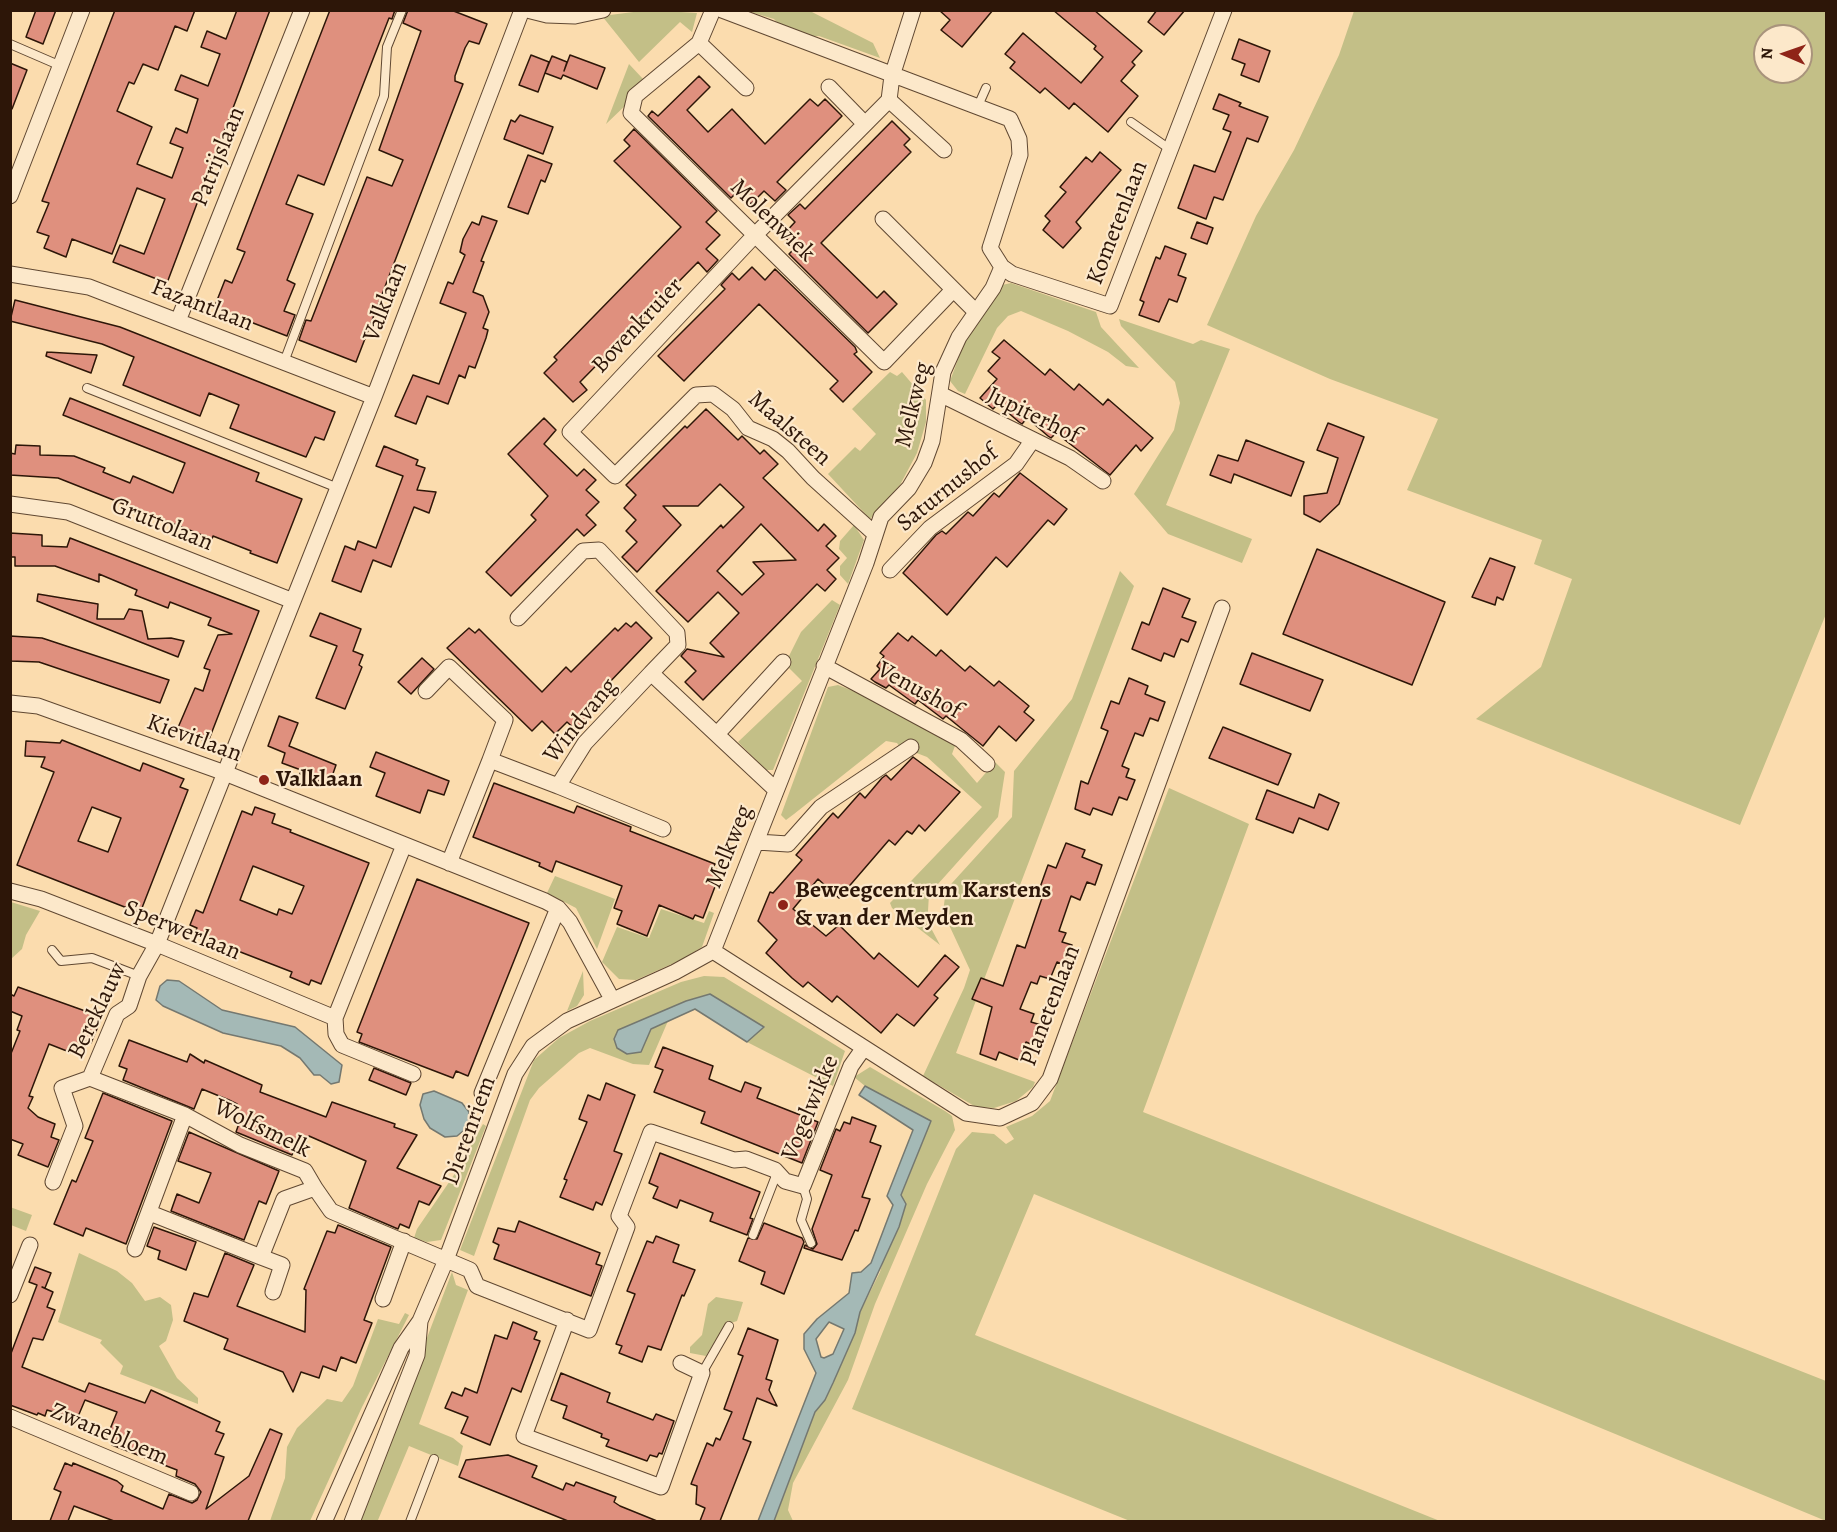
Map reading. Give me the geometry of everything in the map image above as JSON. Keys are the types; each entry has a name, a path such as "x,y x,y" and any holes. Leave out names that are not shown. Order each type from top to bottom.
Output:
{"street":[{"path":"10,196 82,10"},
{"name":"Patrijslaan","path":"178,321 302,10"},
{"name":"Valklaan","path":"157,944 374,397 522,10"},
{"path":"527,10 547,15 575,16 603,10"},
{"name":"Molenwiek","path":"712,10 699,42 635,96 631,113 884,362 953,290"},
{"path":"722,10 1010,119 1019,139 1020,155 990,248 1002,267"},
{"path":"913,10 892,76 889,100 944,150"},
{"name":"Kometenlaan","path":"1002,267 1012,274 1110,306 1224,10"},
{"path":"699,42 746,88"},
{"path":"829,87 864,123"},
{"name":"Bovenkruier","path":"696,394 615,476 570,432 754,236 889,100"},
{"path":"883,219 975,311"},
{"name":"Melkweg","path":"713,951 866,564 881,517 909,488 924,463 932,441 943,372 975,311 993,288 1002,267"},
{"name":"Fazantlaan","path":"10,274 89,287 374,397"},
{"name":"Maalsteen","path":"696,394 713,394 733,409 748,428 773,439 875,534"},
{"name":"Jupiterhof","path":"940,394 1070,458 1103,481"},
{"name":"Saturnushof","path":"890,570 930,528 1016,464 1032,441"},
{"name":"Gruttolaan","path":"10,504 68,512 293,602"},
{"path":"518,618 583,551 599,550 677,633 678,645 651,672"},
{"name":"Planetenlaan","path":"713,951 966,1113 1000,1118 1032,1103 1050,1079 1222,608"},
{"path":"718,733 783,662"},
{"name":"Venushof","path":"824,666 961,740 987,764"},
{"path":"426,691 449,667 505,720 448,863"},
{"name":"Windvang","path":"490,760 558,786 585,743 651,672 776,790"},
{"name":"Kievitlaan","path":"10,703 38,706 225,773 558,908"},
{"path":"757,842 788,844 821,807 911,747"},
{"path":"558,786 663,828"},
{"path":"404,845 335,1018 336,1034 342,1045 413,1074"},
{"name":"Sperwerlaan","path":"10,891 41,899 157,944 335,1018"},
{"path":"482,1093 558,908 570,922 612,999"},
{"name":"Bereklauw","path":"53,1182 75,1126 62,1088 90,1078 117,1014 129,1006 139,976 157,944"},
{"name":"Dierenriem","path":"324,1521 401,1348 420,1321 446,1260 515,1074 533,1046 558,1027 612,999 675,972 713,951"},
{"name":"Vogelwikke","path":"404,1241 470,1270 477,1286 589,1330 627,1227 619,1216 651,1132 734,1160 746,1159 777,1173 785,1181 802,1186 851,1066 863,1049"},
{"name":"Wolfsmelk","path":"90,1078 185,1115 240,1145 305,1171 331,1211 404,1241"},
{"name":"Wolfsmelk","path":"135,1249 185,1115"},
{"path":"261,1257 284,1199 315,1188"},
{"path":"150,1213 282,1265 273,1292"},
{"path":"383,1299 404,1241"},
{"path":"10,1295 30,1245"},
{"path":"567,1320 524,1436 661,1487 702,1373 681,1363"},
{"name":"Dierenriem","path":"352,1521 417,1355 420,1321"},
{"name":"Zwanebloem","path":"10,1417 191,1493"}],"lane":[{"path":"285,362 384,96 387,47 402,10"},
{"path":"10,44 61,66"},
{"path":"978,106 986,88"},
{"name":"Kometenlaan","path":"1131,122 1171,150"},
{"path":"87,388 338,488"},
{"path":"52,950 62,961 92,958 139,976"},
{"path":"753,1235 777,1173"},
{"path":"802,1186 807,1199 801,1220 811,1243"},
{"path":"702,1373 729,1326"},
{"path":"410,1521 434,1459"}],"shaded area":[{"path":"649,10 697,13 692,32 680,22 639,62 602,16"},
{"path":"747,11 810,11 873,43 880,58 819,36 808,37 782,28 774,19"},
{"path":"1354,11 1826,11 1826,614 1740,825 1476,719 1541,667 1572,579 1534,564 1542,540 1407,490 1438,419 1330,379 1207,325 1256,216 1294,150 1339,55"},
{"path":"629,64 644,80 628,103 606,124"},
{"path":"1011,283 1096,312 1101,327 1139,368 1126,366 1108,352 1068,331 1021,311 1008,316 997,328 965,394 958,391 950,381 964,343 1002,285"},
{"path":"1119,319 1193,344 1201,340 1230,349 1166,505 1252,539 1242,563 1168,534 1134,494 1174,430 1180,403 1175,382 1121,326"},
{"path":"890,372 897,376 902,372 926,400 926,422 917,453 900,485 870,519 828,474 855,447 860,451 876,434 852,409"},
{"path":"854,525 864,540 848,584 840,575 840,566 847,558 839,549 840,541"},
{"path":"1120,571 1134,586 956,1053 1035,1082 1033,1087 1016,1101 994,1108 976,1107 923,1076 964,988 970,970 943,912 945,897 952,883 1012,817 1014,771 1072,699"},
{"path":"832,600 840,605 773,770 766,770 738,742 802,681 785,664 801,632"},
{"path":"838,685 864,695 956,743 952,754 977,783 995,762 1005,772 998,817 929,894 928,911 932,930 940,945 892,908 890,903 982,807 927,757 914,752 904,753 897,743 886,741 786,820 781,815 828,687"},
{"path":"1169,788 1249,824 1143,1112 1826,1381 1826,1521 1034,1194 975,1335 1440,1521 1130,1521 852,1409 956,1149 972,1132 994,1134 1006,1144 1014,1139 1006,1127 1032,1116 1050,1101"},
{"path":"555,876 615,899 597,949 576,908 547,893"},
{"path":"11,902 40,911 26,935 22,949 11,959"},
{"path":"661,909 704,923 709,911 714,913 702,947 683,959 636,980 619,979 602,962 617,927 649,938"},
{"path":"583,971 584,995 577,1006 567,1011"},
{"path":"704,976 724,977 845,1051 833,1086 747,1042 763,1027 710,994 618,1030 651,1029 668,1021 649,1065 633,1064 590,1048 579,1053 539,1088 530,1100 474,1256 460,1250 534,1060 559,1038 590,1021 681,982"},
{"path":"167,980 179,981 222,1010 295,1027 342,1065 339,1082 331,1084 320,1075 314,1075 300,1058 281,1046 223,1033 163,1006 156,1000 160,986"},
{"path":"710,994 764,1027 747,1042 695,1009 651,1029 641,1052 627,1054 617,1048 614,1039 618,1030 686,1001"},
{"path":"870,1067 952,1116 955,1130 927,1184 875,1304 848,1380 793,1483 788,1510 793,1521 774,1522 815,1411 825,1400 833,1383 855,1333 860,1312 880,1272 901,1196 931,1121 865,1086 854,1077"},
{"path":"865,1086 931,1121 901,1195 906,1204 899,1227 860,1312 855,1333 833,1383 825,1400 815,1412 774,1521 758,1521 816,1373 804,1349 804,1334 817,1319 849,1293 852,1273 861,1272 871,1263 893,1205 887,1196 913,1130 859,1095","holes":["829,1322 844,1329 833,1354 821,1357 816,1339"]},
{"path":"434,1091 462,1103 469,1112 468,1127 457,1136 445,1137 430,1128 424,1119 420,1105 423,1094"},
{"path":"483,1124 486,1126 441,1240 427,1242 414,1238 417,1229 456,1172"},
{"path":"10,1207 32,1215 26,1231 11,1225"},
{"path":"79,1253 117,1271 132,1283 145,1301 160,1297 171,1305 173,1320 166,1341 159,1346 177,1378 198,1398 198,1404 120,1374 123,1366 100,1343 102,1340 58,1322"},
{"path":"452,1272 456,1285 468,1290 419,1424 453,1438 463,1446 458,1466 409,1446 378,1520 380,1521 357,1522"},
{"path":"716,1297 743,1302 737,1321 725,1325 706,1356 690,1353 690,1347 702,1335 708,1304"},
{"path":"405,1313 409,1315 362,1407 310,1521 270,1521 285,1478 287,1447 297,1428 327,1399 342,1402 353,1386 378,1319 399,1324"}],"building":[{"path":"36,10 56,10 43,44 26,37"},
{"path":"115,10 195,10 187,31 175,26 158,70 143,64 134,84 129,82 117,111 152,127 137,164 172,178 183,148 170,143 176,128 187,133 198,99 175,90 181,75 208,86 220,54 201,47 207,31 226,39 237,10 270,10 167,283 113,262 120,245 144,254 165,199 137,188 112,254 72,239 66,257 44,248 49,236 37,232 49,203 42,201"},
{"path":"330,10 395,10 392,19 389,18 324,185 298,175 286,204 313,214 287,280 295,284 284,311 295,315 287,336 214,308 225,280 232,283 245,252 237,249"},
{"path":"408,10 451,10 487,24 479,44 469,41 465,48 455,76 455,81 463,84 356,362 299,340 306,320 311,321 367,177 392,186 403,160 379,150 421,31 403,23"},
{"path":"939,10 993,10 962,47 941,30 950,20"},
{"path":"1053,10 1094,10 1142,51 1132,62 1135,65 1121,81 1138,96 1108,132 1074,103 1069,109 1045,88 1040,93 1010,68 1015,62 1005,54 1023,33 1081,83 1103,57 1094,49 1096,46"},
{"path":"1157,10 1185,10 1164,35 1148,22"},
{"path":"1239,39 1270,51 1259,82 1241,75 1245,64 1232,59"},
{"path":"531,55 549,62 538,92 519,85"},
{"path":"570,55 605,68 597,89 563,75 561,79 545,73 552,56 567,62 564,71"},
{"path":"10,63 27,70 12,109 10,109"},
{"path":"699,76 710,87 687,110 708,132 732,109 765,144 810,99 818,106 825,99 842,116 777,182 786,190 775,201 764,191 751,204 738,191 731,198 648,116 652,111 658,116"},
{"path":"1219,94 1241,103 1239,106 1268,117 1258,142 1247,138 1223,200 1214,197 1206,219 1178,208 1194,165 1215,172 1231,132 1223,129 1229,115 1213,109"},
{"path":"520,115 553,127 543,154 504,139 511,120 515,122"},
{"path":"892,121 910,139 904,145 911,152 821,243 877,298 884,291 897,304 868,333 789,254 795,248 783,235 795,222 788,215 800,204 805,209"},
{"path":"634,129 717,211 706,222 720,235 706,249 718,260 707,272 698,262 580,382 587,390 573,402 544,373 557,360 554,357 681,227 614,161 630,146 624,140"},
{"path":"1100,152 1121,170 1076,222 1081,228 1063,248 1043,230 1050,221 1045,216 1066,192 1060,187 1086,157 1092,162"},
{"path":"528,155 552,164 545,182 541,180 528,214 508,207"},
{"path":"482,216 497,221 481,261 484,262 473,292 483,296 489,312 483,328 488,330 486,338 475,368 469,366 465,378 459,375 448,404 427,396 416,424 395,416 413,375 439,384 466,313 440,303 448,282 453,284 465,255 460,252 463,239 472,222 479,225"},
{"path":"1197,222 1213,228 1207,244 1191,238"},
{"path":"1165,246 1186,254 1178,275 1186,278 1177,302 1169,299 1159,322 1139,315 1144,302 1140,300 1156,257 1160,259"},
{"path":"752,267 765,280 775,269 855,347 857,352 854,354 872,372 843,402 830,389 838,381 759,304 684,381 658,356 725,289 721,285 732,273 739,280"},
{"path":"15,300 120,327 335,412 324,440 315,437 306,457 230,428 239,405 209,393 200,416 123,385 134,357 102,344 10,321"},
{"path":"1004,340 1045,375 1050,369 1074,390 1079,384 1103,405 1108,399 1153,438 1141,451 1136,445 1110,475 1056,433 1051,438 1027,418 1022,424 998,404 993,409 980,398 997,379 988,371 1000,358 992,352"},
{"path":"47,352 97,355 91,373 46,356"},
{"path":"70,398 259,473 256,481 302,499 277,563 213,536 212,539 58,478 10,475 10,453 15,454 16,445 40,446 40,455 74,456 105,468 103,472 130,483 133,476 173,493 185,463 63,415"},
{"path":"706,409 738,440 742,436 760,454 764,450 778,464 763,478 818,531 824,524 836,536 826,546 839,558 827,570 836,579 825,591 817,584 703,700 685,682 696,671 681,656 687,649 724,657 710,643 739,613 718,592 688,622 656,591 721,525 723,528 744,507 720,484 698,506 663,506 681,525 637,572 622,557 637,542 626,531 636,520 624,508 636,495 626,485 685,426 687,428","holes":["761,524 796,560 753,562 764,574 742,595 717,571"]},
{"path":"544,418 556,430 544,444 577,476 584,469 596,480 586,490 599,502 586,515 596,525 584,536 577,529 511,596 486,572 536,520 531,515 548,496 508,454"},
{"path":"1328,423 1364,437 1339,504 1320,522 1304,514 1304,496 1327,493 1338,458 1317,450"},
{"path":"1246,440 1304,462 1291,496 1234,474 1231,483 1210,475 1218,455 1238,461"},
{"path":"384,446 418,460 416,465 425,468 417,490 436,492 429,513 414,507 391,567 373,560 361,592 332,581 345,546 355,550 358,541 376,548 403,476 376,466"},
{"path":"1020,473 1067,509 1054,525 1048,520 1007,567 996,557 947,615 903,573 936,535 942,531 946,534 968,512 973,516 994,493 999,497"},
{"path":"10,533 42,535 42,546 67,547 70,538 259,611 208,742 177,730 195,688 203,691 210,670 204,668 218,635 232,634 208,625 211,618 170,602 168,608 135,595 137,590 99,574 99,582 55,566 15,566 15,557 10,557"},
{"path":"1317,549 1445,602 1412,685 1283,634"},
{"path":"1490,558 1515,567 1503,600 1497,597 1495,605 1472,597"},
{"path":"1163,588 1190,599 1182,617 1196,622 1188,642 1181,639 1174,657 1164,653 1161,661 1132,649 1142,622 1149,625"},
{"path":"38,594 98,604 97,619 124,619 129,609 142,611 148,639 171,638 184,641 178,657 37,601"},
{"path":"320,613 361,629 353,651 363,655 359,665 362,667 345,709 316,698 337,646 310,636"},
{"path":"636,622 652,638 580,713 588,720 577,731 567,722 555,734 542,721 532,731 447,648 469,628 475,633 479,629 542,692 566,667 571,672 615,628 618,631 626,623 631,627"},
{"path":"898,633 908,641 912,636 936,656 941,650 965,671 970,666 994,686 999,681 1029,706 1024,712 1034,720 1016,741 999,726 983,746 946,716 943,719 918,700 915,704 889,685 886,688 875,682 871,679 880,669 877,666 884,656 880,653"},
{"path":"10,636 42,638 169,680 160,703 39,662 10,661"},
{"path":"1252,653 1323,680 1310,711 1240,684"},
{"path":"422,658 434,669 411,694 398,682"},
{"path":"1129,678 1148,686 1145,694 1165,702 1158,721 1150,718 1143,736 1135,733 1122,766 1129,769 1126,777 1135,780 1127,800 1119,797 1112,815 1093,808 1090,815 1075,809 1081,781 1088,784 1108,731 1101,728 1111,701 1119,704"},
{"path":"279,716 298,723 289,746 336,765 329,785 300,774 301,770 282,763 285,753 268,746"},
{"path":"1223,727 1291,754 1278,785 1209,758"},
{"path":"62,740 140,771 143,763 184,779 180,787 188,790 140,913 17,865 54,772 41,767 45,757 25,756 26,741 60,743","holes":["92,807 121,818 108,852 78,841"]},
{"path":"376,752 449,781 444,795 428,790 420,813 376,796 385,773 370,767"},
{"path":"913,757 960,792 925,831 919,825 912,834 907,831 895,845 889,840 839,898 818,879 793,909 826,936 839,925 874,959 879,953 918,987 945,955 959,967 934,995 938,998 914,1026 897,1014 881,1033 837,996 832,1002 808,982 803,987 792,978 766,953 777,940 758,921 770,892 773,893 802,860 796,855 833,813 838,818 860,793 865,798 882,778 886,775 891,780"},
{"path":"494,783 574,813 577,806 631,827 630,831 715,864 713,868 721,871 703,918 695,915 693,919 659,905 647,936 617,924 622,911 614,908 622,886 556,861 552,872 539,866 540,863 473,837"},
{"path":"1267,790 1314,808 1319,794 1339,803 1328,830 1299,818 1293,833 1256,819"},
{"path":"255,807 275,814 272,823 369,863 321,984 311,980 309,985 290,977 292,972 194,934 197,928 190,925 196,910 203,913 242,811 252,815","holes":["253,866 304,886 292,914 279,909 277,915 240,900"]},
{"path":"1066,843 1085,850 1082,857 1102,865 1095,885 1087,882 1080,900 1071,896 1059,931 1066,933 1062,942 1072,945 1064,965 1057,962 1050,979 1040,976 1037,984 1031,982 1020,1009 1034,1014 1031,1022 1041,1025 1033,1045 1026,1042 1019,1060 999,1052 996,1060 980,1054 992,1007 972,999 981,978 1003,986 1017,945 1025,948 1043,895 1038,893 1048,865 1056,868"},
{"path":"417,879 529,923 468,1076 456,1071 453,1078 359,1042 362,1034 357,1032"},
{"path":"18,987 102,1017 91,1043 83,1040 77,1055 49,1044 29,1096 33,1097 28,1108 38,1117 55,1124 51,1137 59,1140 48,1167 18,1155 23,1144 10,1139 10,1056 20,1031 17,1030 22,1016 10,1011 10,994 14,996"},
{"path":"129,1040 187,1062 190,1054 204,1063 205,1060 262,1085 260,1092 326,1117 332,1102 395,1124 394,1127 417,1135 397,1168 441,1186 429,1205 419,1201 409,1228 400,1224 398,1229 349,1208 366,1161 309,1136 303,1149 296,1146 292,1155 236,1132 242,1115 234,1112 237,1104 229,1100 202,1089 194,1109 123,1080 127,1069 119,1066"},
{"path":"663,1047 713,1066 709,1079 741,1092 745,1082 761,1088 757,1098 818,1122 802,1163 701,1123 705,1112 654,1092 663,1070 655,1067"},
{"path":"374,1068 411,1083 406,1095 369,1080"},
{"path":"606,1083 635,1095 614,1151 622,1154 602,1205 596,1202 593,1210 560,1197 567,1180 564,1179 587,1122 579,1119 588,1095 600,1100"},
{"path":"103,1093 172,1121 126,1244 86,1228 83,1236 54,1224 72,1180 76,1182 93,1141 85,1138"},
{"path":"852,1117 876,1126 870,1142 881,1146 862,1197 870,1199 858,1231 855,1230 842,1260 804,1248 805,1245 813,1249 817,1244 812,1229 832,1175 820,1170 836,1129 840,1131 844,1122 850,1124"},
{"path":"189,1132 279,1171 266,1204 259,1201 244,1240 171,1211 177,1194 199,1203 211,1173 178,1161"},
{"path":"660,1153 760,1192 750,1218 753,1219 747,1235 710,1221 713,1213 680,1200 677,1208 653,1198 658,1187 649,1183"},
{"path":"519,1221 600,1253 596,1264 602,1266 591,1296 494,1259 499,1245 493,1242 498,1228 515,1232"},
{"path":"764,1223 802,1238 804,1242 784,1294 761,1284 765,1272 739,1261 748,1238 757,1239"},
{"path":"338,1225 391,1247 364,1320 372,1323 356,1363 341,1357 336,1371 323,1366 319,1378 301,1372 293,1392 283,1372 224,1349 228,1339 184,1321 194,1293 208,1297 225,1253 254,1265 237,1306 305,1332 306,1290 304,1289 327,1231 335,1233"},
{"path":"154,1227 196,1242 186,1270 158,1259 160,1251 147,1246"},
{"path":"656,1236 679,1245 673,1262 695,1270 684,1296 682,1295 661,1350 648,1346 642,1362 619,1353 622,1346 616,1344 635,1294 627,1291 647,1241 653,1243"},
{"path":"35,1267 51,1273 45,1288 42,1287 53,1292 47,1307 55,1310 43,1340 33,1338 22,1367 85,1392 89,1383 145,1403 151,1390 220,1422 216,1431 224,1434 215,1454 224,1457 206,1509 249,1476 270,1429 282,1434 248,1521 114,1521 74,1506 68,1521 50,1521 61,1492 54,1489 65,1463 72,1466 73,1463 117,1481 123,1486 121,1491 163,1509 169,1494 192,1503 197,1500 201,1492 195,1484 176,1476 177,1470 112,1445 113,1442 106,1439 117,1412 85,1400 77,1419 47,1410 45,1416 38,1413 37,1415 10,1405 10,1356 37,1285 29,1282"},
{"path":"513,1322 537,1332 534,1339 540,1341 521,1392 512,1388 490,1445 461,1433 468,1417 445,1408 452,1392 462,1396 465,1388 477,1393 495,1335 507,1339"},
{"path":"748,1328 778,1340 766,1379 772,1381 769,1390 777,1406 757,1398 743,1439 751,1442 720,1521 700,1521 705,1508 696,1504 697,1486 691,1484 707,1443 713,1446 716,1438 720,1440 732,1412 724,1409 743,1356 738,1354"},
{"path":"561,1373 610,1393 607,1402 653,1420 656,1414 674,1421 662,1454 659,1453 657,1457 650,1455 647,1461 606,1446 609,1440 601,1437 602,1434 563,1418 567,1406 551,1400"},
{"path":"508,1455 537,1466 532,1477 563,1490 566,1483 574,1486 576,1482 616,1497 614,1502 620,1506 657,1521 568,1521 459,1477 466,1460"}],"place":[{"name":"Valklaan","path":"264,780"},
{"name":"Beweegcentrum Karstens & van der Meyden","path":"783,905"}]}
